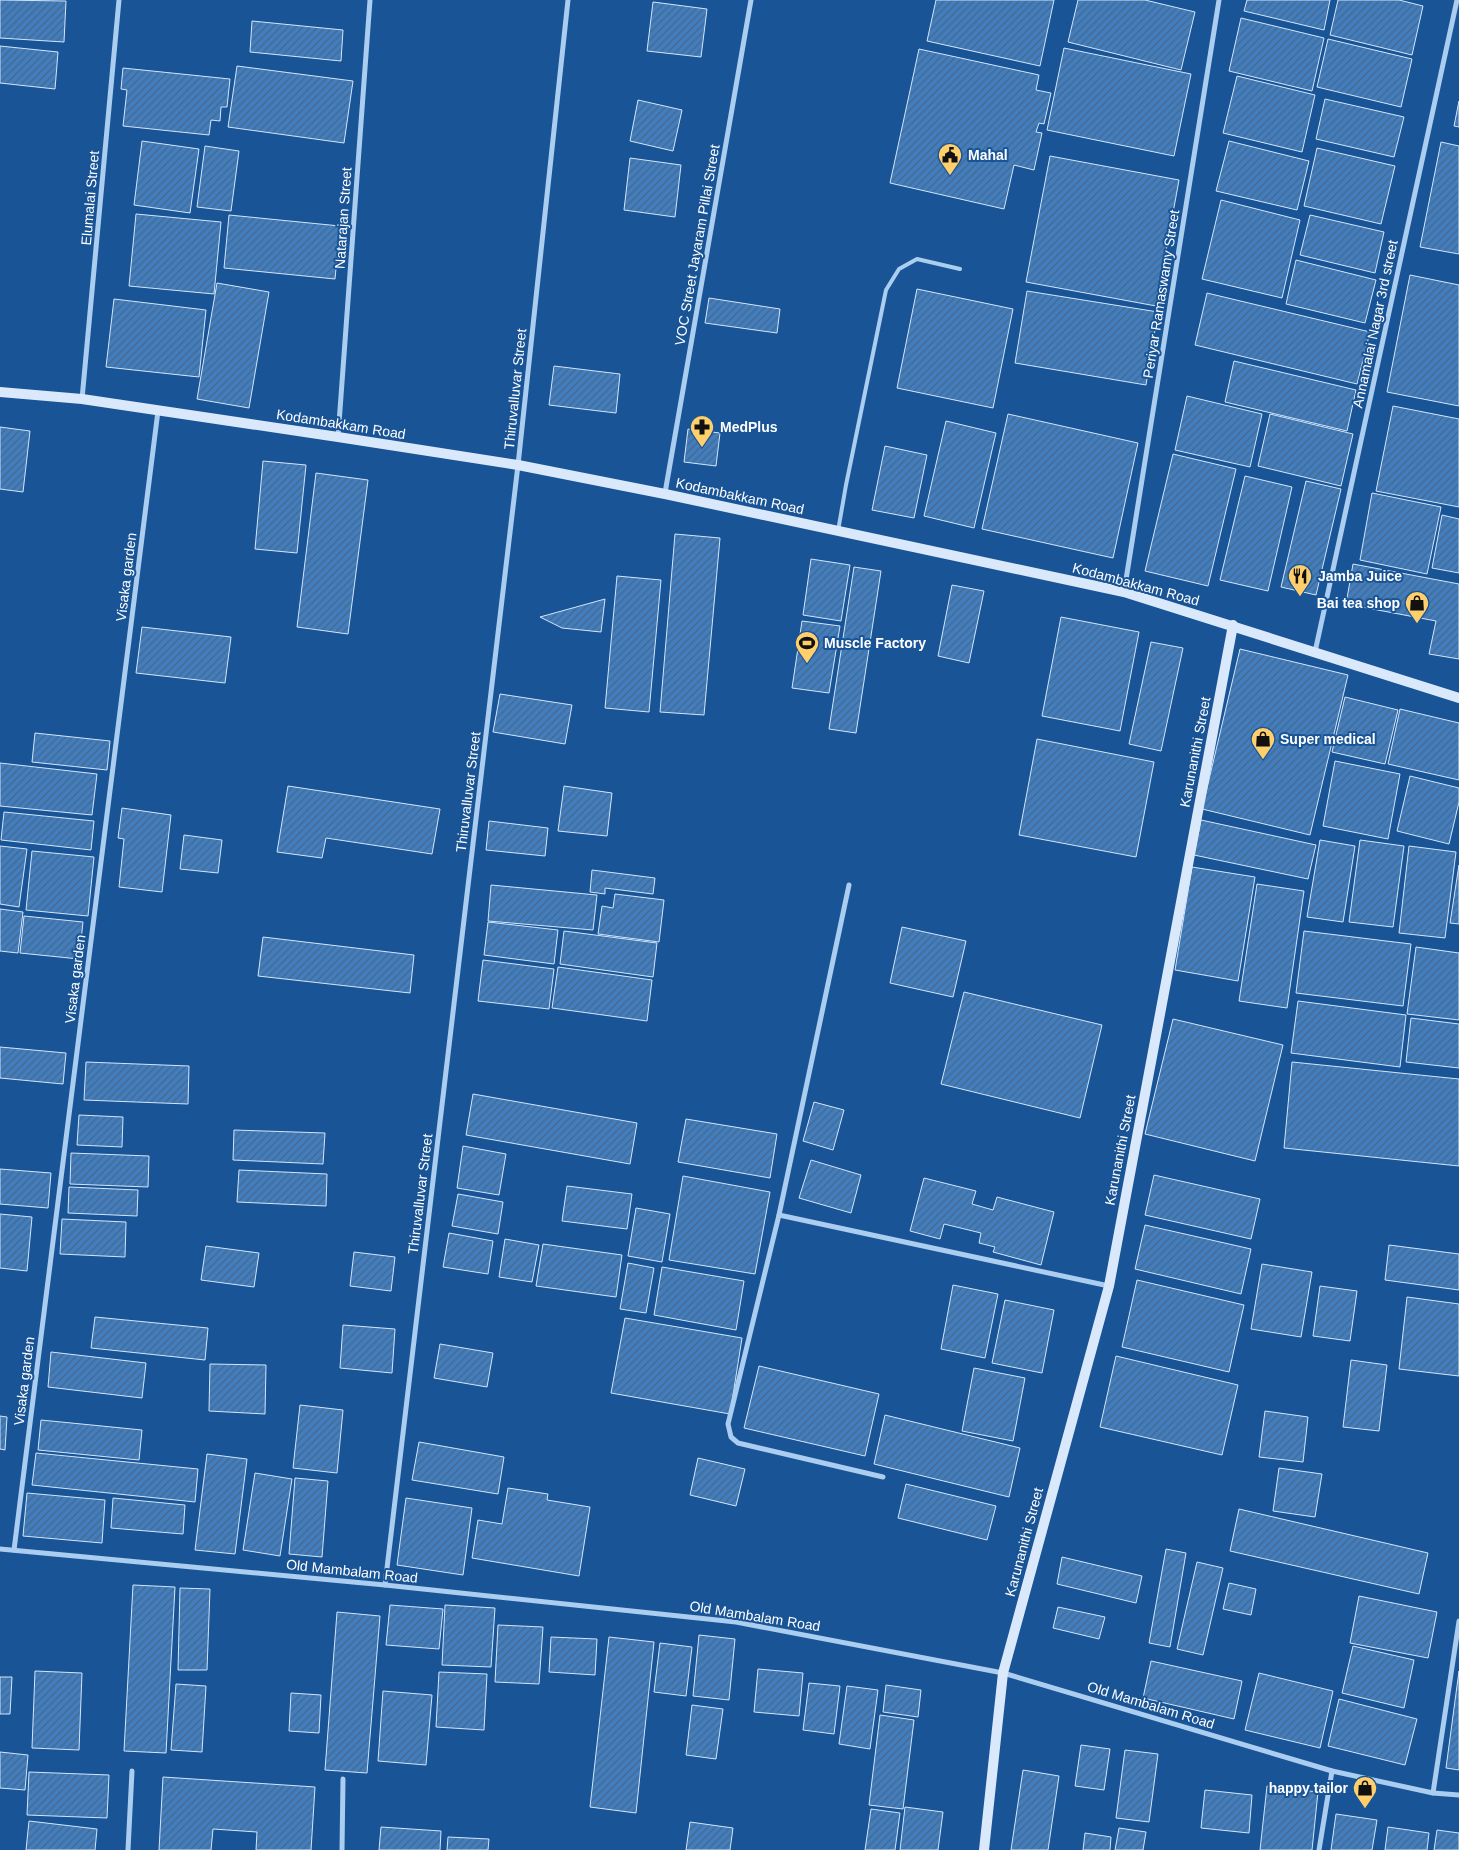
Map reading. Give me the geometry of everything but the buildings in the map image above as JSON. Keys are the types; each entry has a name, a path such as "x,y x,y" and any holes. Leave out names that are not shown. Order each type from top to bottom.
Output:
{"main road":[{"name":"Kodambakkam Road","path":"0,392 82,399 338,437 518,465 665,494 1124,592 1459,698"},
{"name":"Karunanithi Street","path":"984,1850 1003,1673 1109,1286 1233,625"}],"street":[{"name":"Elumalai Street","path":"82,399 119,0"},
{"name":"Natarajan Street","path":"338,437 370,0"},
{"name":"Thiruvalluvar Street","path":"385,1585 518,465 568,0"},
{"name":"VOC Street Jayaram Pillai Street","path":"665,494 751,0"},
{"name":"Periyar Ramaswamy Street","path":"1124,592 1220,0"},
{"name":"Annamalai Nagar 3rd street","path":"1315,652 1457,0"},
{"name":"Visaka garden","path":"14,1550 158,410"},
{"path":"849,885 780,1215 728,1424 731,1437 738,1443 883,1477"},
{"path":"780,1215 1109,1286"},
{"name":"Old Mambalam Road","path":"0,1549 385,1585 736,1622 1003,1673 1332,1771 1433,1793 1459,1795"},
{"path":"1433,1793 1459,1621"},
{"path":"128,1850 132,1771"},
{"path":"1320,1850 1332,1771"},
{"path":"342,1850 343,1779"}],"lane":[{"path":"838,531 886,290 899,269 917,259 960,269"}],"place":[{"name":"Mahal","path":"950,176"},
{"name":"MedPlus","path":"702,448"},
{"name":"Jamba Juice","path":"1300,597"},
{"name":"Bai tea shop","path":"1417,624"},
{"name":"Muscle Factory","path":"807,664"},
{"name":"Super medical","path":"1263,760"},
{"name":"happy tailor","path":"1365,1809"}]}
